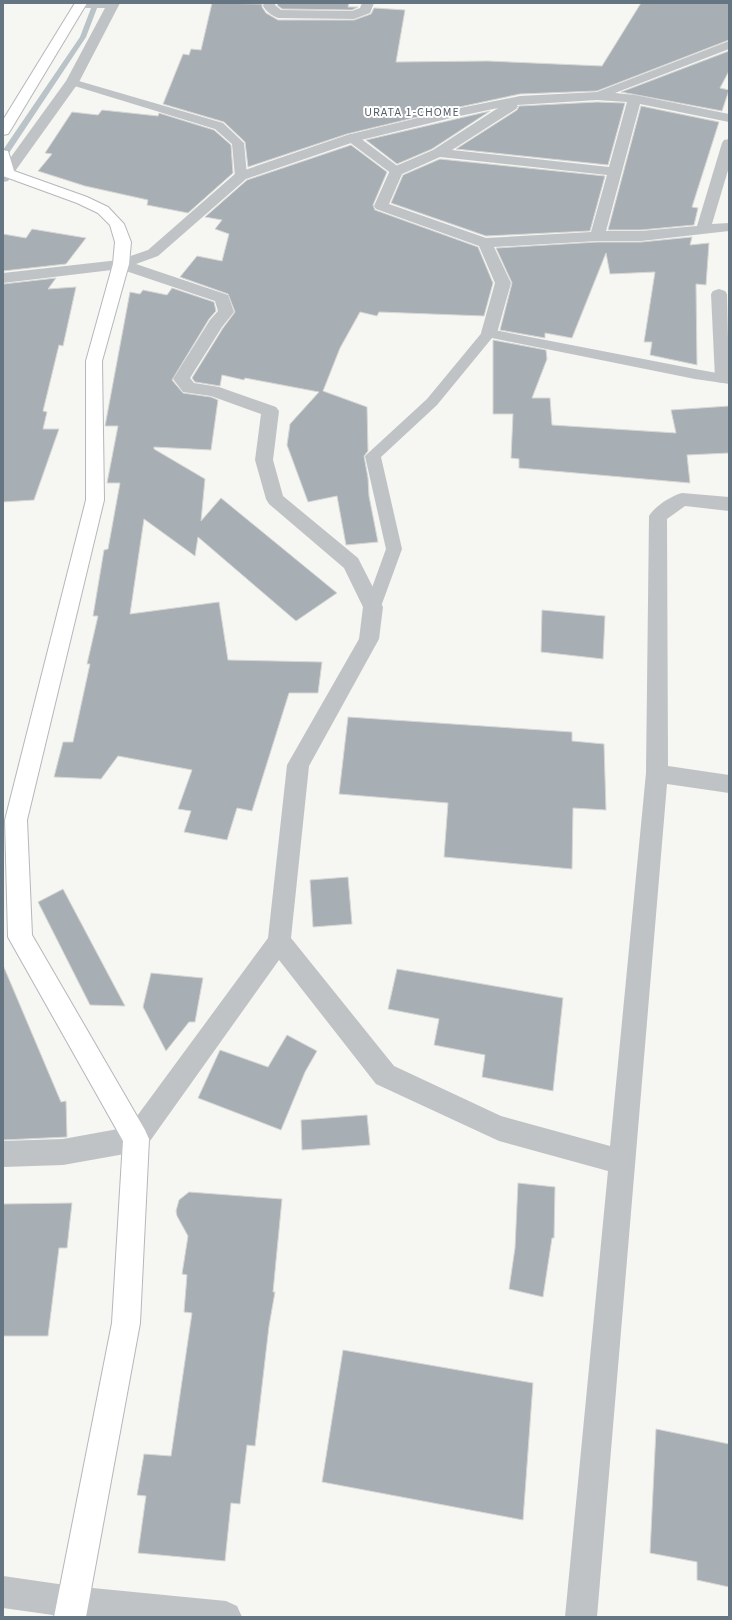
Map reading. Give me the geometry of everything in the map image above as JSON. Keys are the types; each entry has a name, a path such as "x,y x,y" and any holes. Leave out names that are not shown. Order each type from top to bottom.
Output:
{"street":[{"path":"270,3 269,6 278,14 354,14 366,10 368,3"},
{"path":"3,131 80,4 113,4 72,82 4,168 103,210 117,224 123,242 121,264 94,361 95,500 16,820 20,937 136,1139"},
{"path":"597,96 729,45"},
{"path":"3,278 121,264 153,253 242,176 352,138 455,112 520,100 597,96 635,100 729,118"},
{"path":"520,100 438,153 396,171 381,206 485,243 597,236 641,236 729,227"},
{"path":"597,236 635,100"},
{"path":"703,230 729,143"},
{"path":"438,153 615,172"},
{"path":"485,243 503,283 489,333"},
{"path":"71,1610 126,1323 136,1139 279,941 298,765 370,639 373,606 351,563 274,499 264,460 270,411 213,391 189,388 181,379 216,324 226,312 222,298 121,264"},
{"path":"719,294 726,379"},
{"path":"581,1617 657,773 658,516 682,499 729,504"},
{"path":"657,773 729,784"},
{"path":"279,941 385,1075 499,1128 622,1162"},
{"path":"3,1154 63,1152 136,1139"},
{"path":"3,1592 71,1610 226,1617"}],"lane":[{"path":"72,82 219,126 238,143 242,176"},
{"path":"352,138 396,171"},
{"path":"373,606 394,550 373,456 432,402 489,333 726,379"}],"building":[{"path":"212,3 262,4 262,7 266,13 278,20 354,20 371,14 374,8 405,10 396,62 488,61 602,66 641,3 729,3 729,40 597,91 520,94 455,108 347,134 248,167 245,142 224,122 163,104 183,54 189,55 191,49 201,50"},
{"path":"279,3 349,3 348,7 358,7 352,10 282,9 277,5"},
{"path":"729,51 729,71 720,88 729,90 722,111 621,92"},
{"path":"597,102 625,103 608,165 456,149 517,110 519,106"},
{"path":"641,106 719,122 692,207 698,208 694,225 641,230 608,230"},
{"path":"102,110 158,116 159,113 214,130 231,145 233,173 188,213 147,205 148,200 85,186 38,171 52,154 45,153 72,112 98,115"},
{"path":"490,111 432,149 397,164 366,140"},
{"path":"351,145 387,172 373,205 375,210 478,247 493,283 484,316 379,312 377,316 360,312 340,348 323,391 367,407 368,451 364,456 368,478 369,496 378,542 346,545 337,496 308,502 287,445 290,424 319,392 222,375 220,386 195,382 192,378 223,328 235,312 228,294 180,277 197,256 222,261 229,234 215,229 222,220 205,217 247,180"},
{"path":"440,159 605,176 590,231 486,236 391,203 403,175"},
{"path":"32,229 86,238 66,264 3,271 3,234 26,238"},
{"path":"692,237 690,245 709,243 706,285 696,284 697,365 650,355 652,342 644,342 655,272 610,274 606,253 572,338 545,333 545,338 500,330 512,283 496,248 597,242 641,242"},
{"path":"56,278 48,289 76,287 63,346 59,345 43,411 47,412 43,429 59,429 34,500 3,502 3,284"},
{"path":"172,288 214,302 216,311 209,319 172,380 183,393 211,397 218,400 211,450 154,447 154,449 205,479 201,521 221,498 337,593 296,621 198,537 195,556 144,519 130,614 219,602 228,660 322,662 318,693 289,693 252,811 237,808 227,840 184,832 191,811 178,809 192,770 118,756 101,779 54,777 63,742 73,742 90,664 87,664 98,616 93,616 104,550 108,549 120,483 107,483 118,426 105,426 130,292 140,294 143,290 167,295"},
{"path":"493,340 546,350 547,359 532,398 550,398 552,425 676,433 671,410 729,406 729,453 687,455 690,483 519,468 519,459 511,458 513,414 493,414"},
{"path":"542,610 605,616 603,659 541,652"},
{"path":"348,717 572,732 572,741 604,744 606,810 573,808 572,869 444,857 448,803 339,794"},
{"path":"348,877 352,924 313,927 310,880"},
{"path":"63,889 125,1006 90,1005 38,902"},
{"path":"3,965 61,1102 66,1101 67,1137 3,1140"},
{"path":"397,969 563,998 553,1091 482,1077 485,1055 434,1045 439,1019 388,1009"},
{"path":"151,973 203,978 195,1022 189,1022 166,1051 143,1007"},
{"path":"287,1035 317,1051 305,1072 281,1130 198,1098 220,1050 268,1067"},
{"path":"367,1115 370,1145 302,1150 301,1120"},
{"path":"518,1183 555,1187 554,1238 552,1238 543,1297 509,1289 515,1248"},
{"path":"189,1192 282,1199 273,1292 275,1292 269,1326 255,1446 247,1445 240,1504 231,1503 225,1561 138,1553 146,1496 137,1495 144,1454 171,1456 192,1313 184,1312 187,1275 182,1274 188,1236 177,1216 176,1211 179,1200"},
{"path":"72,1203 67,1248 59,1248 48,1336 3,1336 3,1204"},
{"path":"343,1350 533,1383 523,1520 322,1482"},
{"path":"656,1429 729,1444 729,1587 697,1580 697,1562 650,1553"}],"waterway":[{"path":"3,156 83,37 96,3"}],"district":[{"name":"URATA 1-CHOME","path":"412,112"}]}
